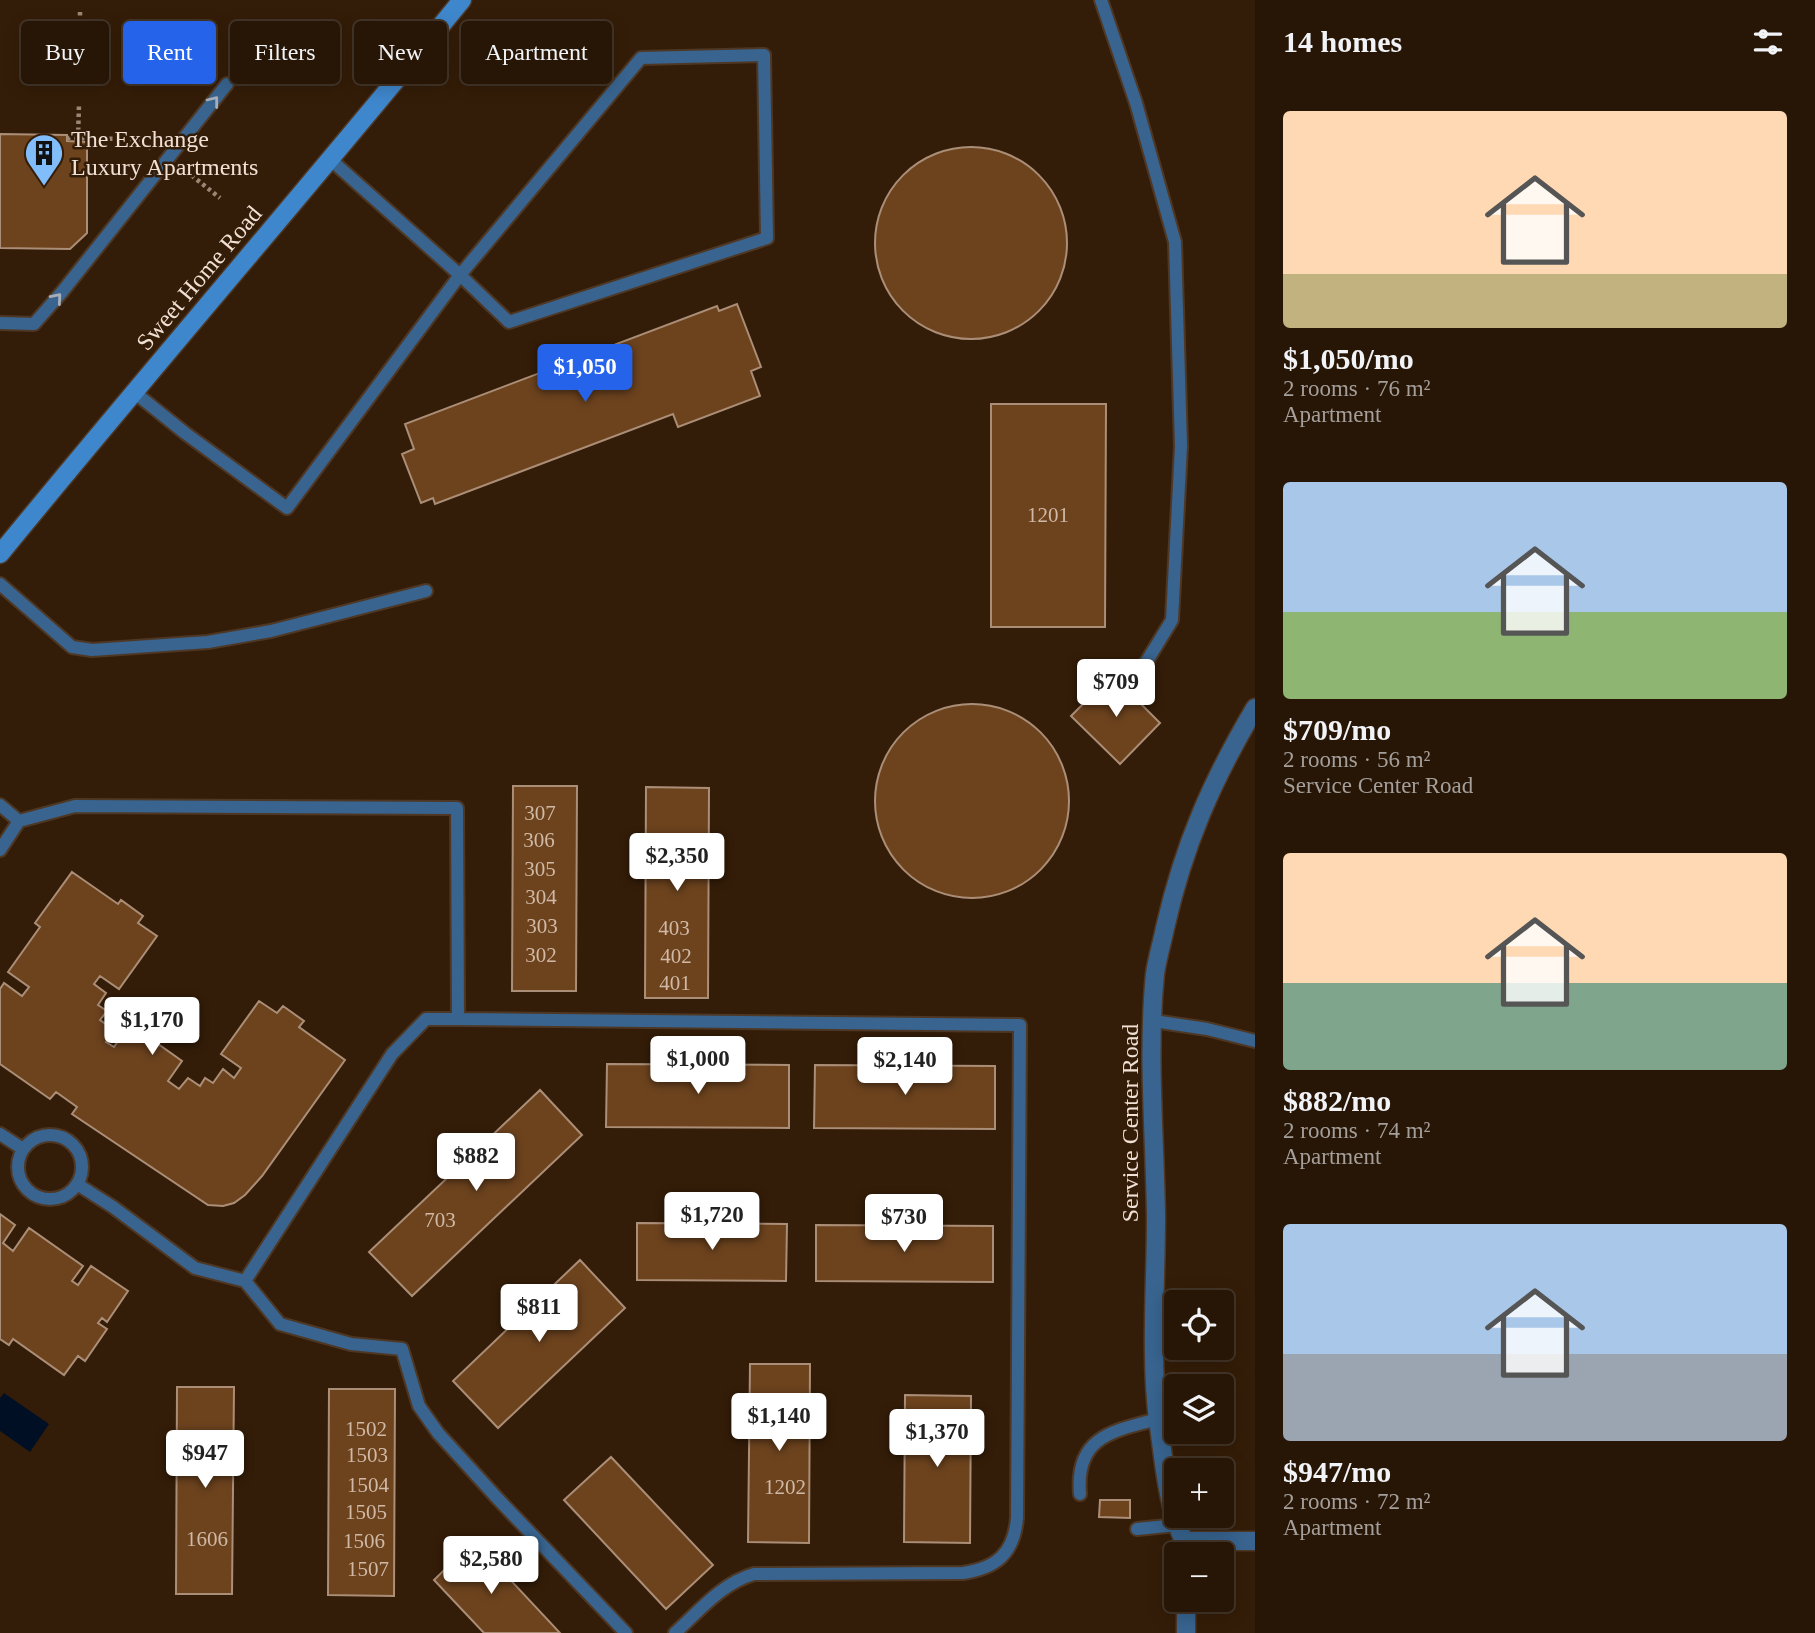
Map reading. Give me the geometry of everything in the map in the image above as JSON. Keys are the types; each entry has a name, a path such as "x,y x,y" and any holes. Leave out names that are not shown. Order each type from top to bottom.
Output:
{"main road":[{"name":"Sweet Home Road","path":"0,554 462,0"}],"street":[{"name":"Service Center Road","path":"1165,1458 1158,1419 1154,1345 1155,974 1174,889 1196,822 1222,764 1255,708"},
{"path":"1234,1543 1255,1541"},
{"path":"1186,1612 1186,1633"}],"lane":[{"path":"1101,0 1136,103 1175,242 1181,446 1172,620 1128,691"},
{"path":"134,391 185,433 287,508 460,275 641,58 764,55 767,237 509,322 460,275 331,160"},
{"path":"0,323 34,324 227,84"},
{"path":"0,584 72,647 92,650 208,642 271,631 426,591"},
{"path":"0,805 19,821"},
{"path":"0,850 19,821 75,806 457,808 458,1019"},
{"path":"246,1281 392,1054 426,1020 1020,1025 1017,1518 1013,1541 993,1564 963,1573 754,1574 723,1589 676,1633"},
{"path":"1154,1021 1206,1029 1255,1041"},
{"path":"0,1134 23,1149"},
{"path":"51,1135 70,1142 79,1153 83,1166 78,1184 60,1198 46,1199 33,1195 24,1186 19,1174 23,1149 40,1136 51,1135"},
{"path":"78,1184 195,1268 246,1281 280,1324 351,1344 402,1349 419,1406 438,1433 626,1633"},
{"path":"1080,1494 1082,1460 1096,1442 1119,1429 1158,1419"},
{"path":"1137,1529 1164,1526"}],"path":[{"path":"80,12 80,21"},
{"path":"78,138 79,104"},
{"path":"67,138 134,139 156,151"},
{"path":"180,166 220,198"}],"water":[{"path":"4,1393 49,1424 30,1452 0,1431 0,1398"}],"building":[{"name":"The Exchange Luxury Apartments","path":"0,134 67,135 67,141 87,142 87,233 70,249 0,248"},
{"path":"971,147 1008,154 1039,175 1060,206 1067,243 1060,280 1039,311 1008,332 971,339 934,332 903,311 882,280 875,243 882,206 903,175 934,154"},
{"path":"737,304 761,367 751,371 760,396 678,427 673,414 435,504 433,498 421,503 402,454 414,449 405,424 717,306 719,311"},
{"path":"991,404 1106,404 1105,627 991,627"},
{"path":"1112,675 1160,723 1120,764 1071,716"},
{"path":"972,704 1009,712 1040,733 1061,764 1069,801 1061,838 1040,869 1009,890 972,898 935,890 904,869 883,838 875,801 883,764 904,733 935,712"},
{"path":"513,786 577,786 576,991 512,991"},
{"path":"646,787 709,788 708,998 645,998"},
{"path":"72,872 118,904 121,900 143,916 138,923 157,936 119,989 100,976 94,984 106,993 98,1005 107,1011 100,1020 114,1030 106,1042 114,1047 130,1024 182,1061 168,1081 179,1089 188,1078 200,1086 205,1078 213,1083 223,1069 234,1078 241,1068 221,1054 259,1001 277,1013 283,1006 304,1021 299,1027 345,1060 262,1176 234,1203 223,1206 208,1205 72,1114 77,1107 56,1092 50,1099 0,1064 0,989 4,983 22,996 29,987 8,972 40,927 35,923"},
{"path":"607,1064 789,1065 789,1128 606,1127"},
{"path":"815,1065 995,1066 995,1129 814,1128"},
{"path":"540,1090 582,1135 412,1296 369,1252"},
{"path":"0,1214 15,1225 3,1243 13,1251 29,1228 83,1266 72,1281 78,1285 91,1266 128,1291 107,1322 102,1318 98,1323 107,1329 85,1361 78,1356 64,1375 13,1339 9,1345 0,1339"},
{"path":"637,1223 787,1224 786,1281 637,1280"},
{"path":"816,1225 993,1226 993,1282 816,1281"},
{"path":"580,1260 625,1308 498,1428 453,1381"},
{"path":"750,1364 810,1364 809,1543 748,1542"},
{"path":"177,1387 234,1387 232,1594 176,1594"},
{"path":"329,1389 395,1389 394,1596 328,1595"},
{"path":"905,1395 971,1396 970,1543 904,1542"},
{"path":"611,1457 713,1565 666,1609 564,1500"},
{"path":"1100,1500 1130,1500 1130,1518 1099,1517"},
{"path":"474,1541 560,1633 484,1633 434,1580"}],"place":[{"name":"The Exchange Luxury Apartments","path":"44,187"}]}
